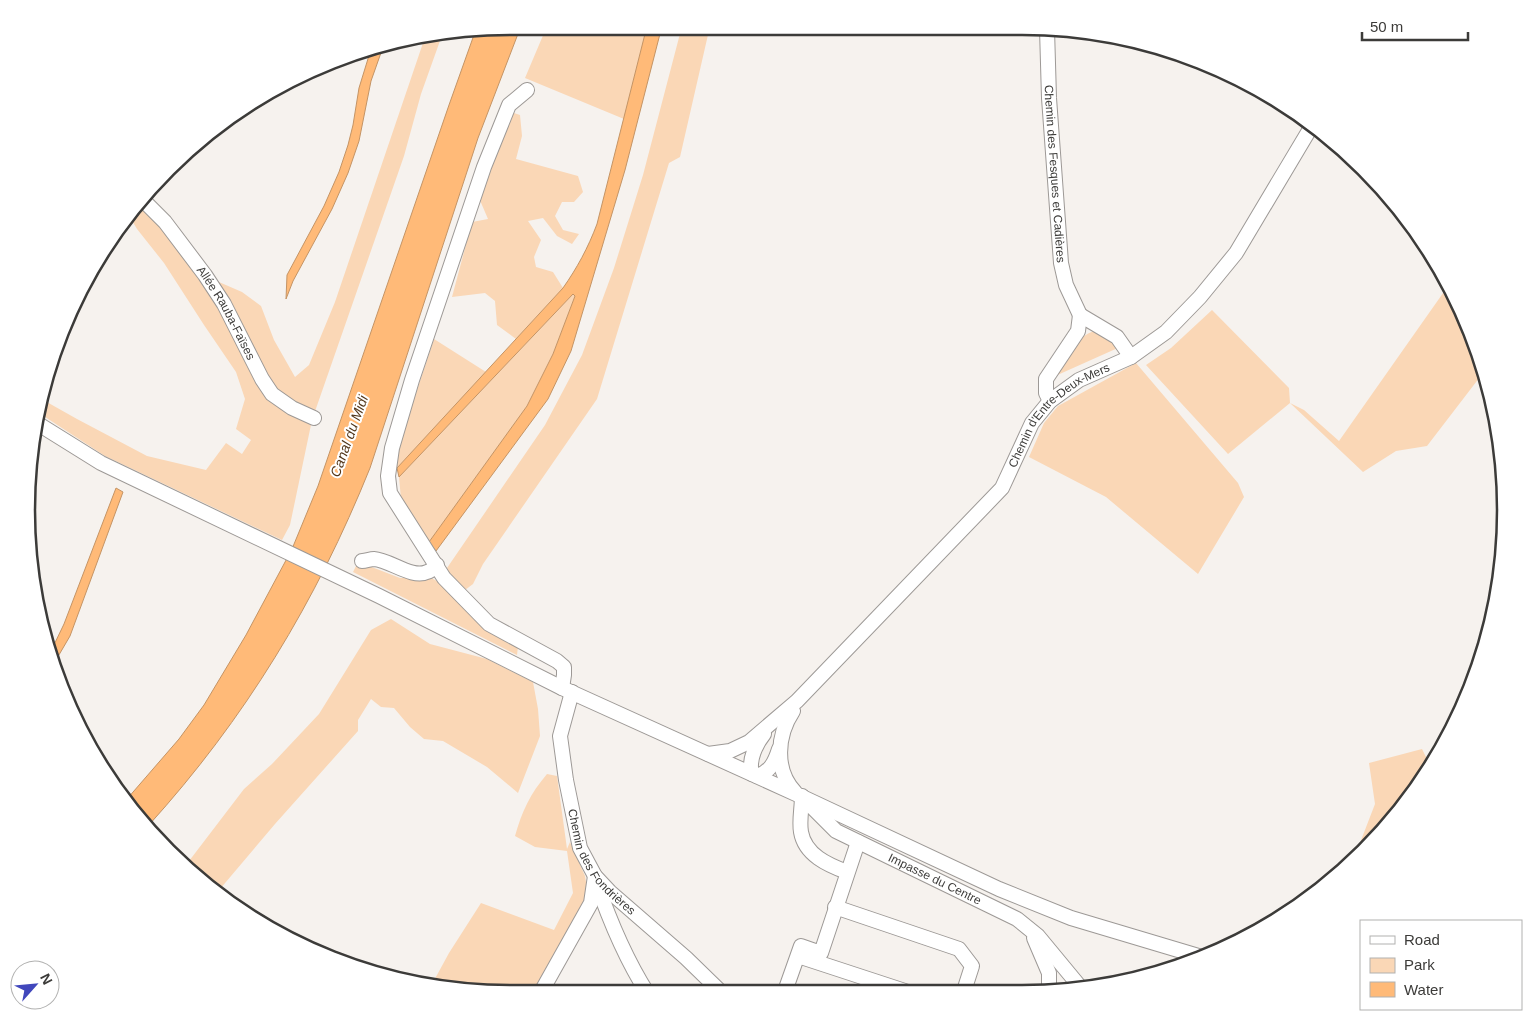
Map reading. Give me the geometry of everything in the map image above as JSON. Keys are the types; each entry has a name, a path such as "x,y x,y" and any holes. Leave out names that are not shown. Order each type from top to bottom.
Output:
{"street":[{"name":"Chemin des Fesques et Cadières","path":"1047,36 1049,98 1061,263 1066,286 1080,315"},
{"path":"362,561 373,559 420,574 428,572 437,565 390,494 388,476 392,448 412,380 484,167 509,105 527,90"},
{"name":"Chemin d'Entre-Deux-Mers","path":"707,754 730,751 749,742 798,701 1002,488 1032,424 1050,400 1079,380 1131,357 1166,332 1200,297 1236,253 1309,131"},
{"name":"Allée Rauba-Faïses","path":"147,204 165,222 205,275 224,304 262,379 272,394 292,408 314,418"},
{"path":"1050,400 1046,393 1046,380 1078,331 1080,315 1117,337 1131,357"},
{"path":"42,427 101,463 335,575 567,690 998,888 1062,914 1191,954"},
{"name":"Chemin des Fondrières","path":"437,565 444,578 489,624 557,661 564,667 567,690 560,736 566,780 580,848 595,876 610,892 686,958 714,985"},
{"name":"Chemin d'Entre-Deux-Mers","path":"770,725 757,742 751,760 750,769 754,775 763,774 774,763 786,722 798,701"},
{"name":"Chemin d'Entre-Deux-Mers","path":"780,746 782,768 787,784 799,795"},
{"path":"799,795 801,833 812,853 832,866 847,872"},
{"name":"Impasse du Centre","path":"799,795 836,831 1018,919 1038,936 1076,982"},
{"path":"787,985 801,946 821,953 858,842"},
{"path":"545,985 591,903 595,876"},
{"path":"595,876 619,942 631,968 642,985"},
{"path":"836,907 959,949 972,966 966,985"},
{"path":"1031,930 1049,973 1049,984"},
{"path":"798,956 887,985"}],"green space":[{"path":"543,35 645,35 624,119 525,78"},
{"path":"680,35 708,35 680,157 669,163 597,399 483,564 473,584 465,590 455,585 447,568 545,425 582,355 614,268 643,175"},
{"path":"440,40 421,94 404,156 312,420 290,525 282,540 105,456 44,416 47,402 147,456 206,470 226,443 242,454 251,440 236,429 245,399 236,372 164,263 133,222 145,206 205,276 242,292 261,306 274,340 295,377 309,365 335,302 423,43"},
{"path":"511,112 520,115 522,136 516,159 578,176 583,192 574,202 562,202 555,216 563,230 579,234 572,244 557,236 543,218 528,221 541,240 534,257 536,267 553,272 563,288 516,339 497,325 495,301 485,293 452,297 472,222 488,219 479,198"},
{"path":"1444,292 1461,328 1479,379 1427,446 1396,451 1363,472 1290,403 1304,410 1339,441"},
{"path":"573,294 575,296 553,354 527,406 429,542 401,499 399,477"},
{"path":"1212,310 1289,388 1290,403 1228,454 1146,365 1171,348"},
{"path":"1095,331 1120,347 1053,377 1076,343"},
{"path":"434,339 486,372 397,468 397,450"},
{"path":"1136,363 1238,483 1244,497 1198,574 1106,497 1029,457 1044,423 1058,406"},
{"path":"356,566 369,566 400,578 430,577 445,586 518,646 517,655 353,572"},
{"path":"391,619 430,644 487,659 533,682 540,736 518,793 487,767 443,741 424,739 410,727 394,708 381,707 371,699 358,720 358,731 221,887 190,860 244,789 272,764 319,714 371,630"},
{"path":"1422,749 1427,758 1399,799 1359,845 1375,804 1369,763"},
{"path":"547,774 557,776 567,849 570,842 585,876 588,894 539,985 479,984 435,979 481,903 554,930 573,893 567,851 535,847 515,836 527,803"}],"water":[{"name":"Canal du Midi","path":"518,35 478,138 370,468 349,517 302,612 247,701 216,744 152,822 130,795 179,739 204,705 246,635 292,549 318,486 473,37"},
{"path":"645,35 660,35 625,170 571,351 548,399 436,551 429,542 527,406 553,354 575,296 573,294 399,477 397,468 563,288 578,265 597,224"},
{"path":"381,53 371,81 359,141 348,173 332,209 293,281 286,299 287,275 324,206 339,172 353,125 359,88 369,56"},
{"path":"116,488 123,492 70,636 58,656 54,644 64,624"}]}
